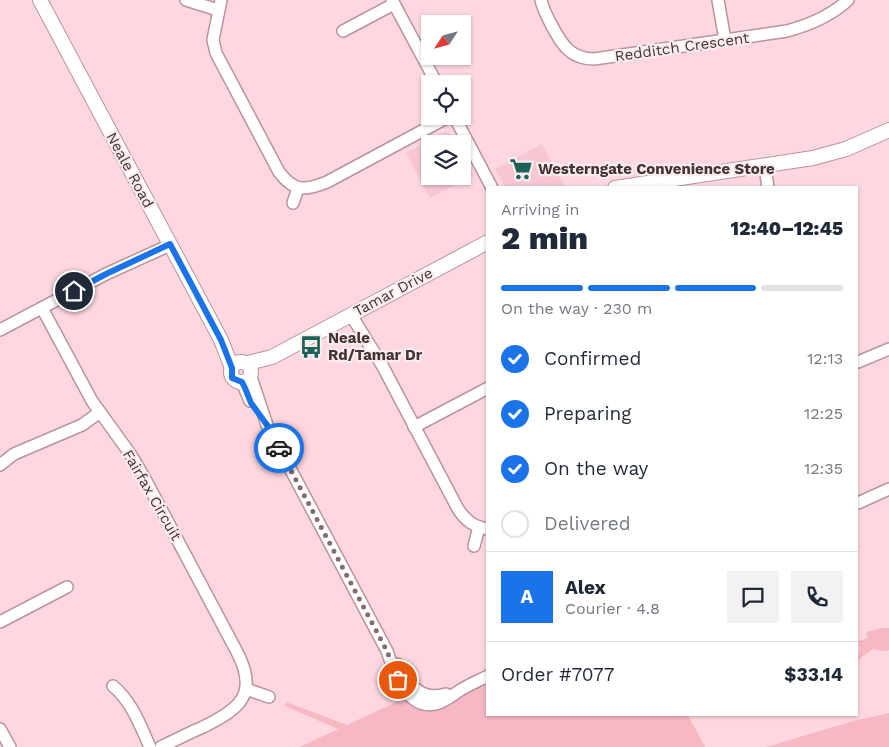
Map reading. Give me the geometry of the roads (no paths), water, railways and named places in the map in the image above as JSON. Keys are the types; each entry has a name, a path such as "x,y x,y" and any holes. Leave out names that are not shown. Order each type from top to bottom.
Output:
{"street":[{"name":"Neale Road","path":"40,0 221,340 244,371 251,403 267,425 387,651 418,696 434,696 460,690 486,677"},
{"path":"186,0 219,5 213,40 216,53 279,172 284,179 298,188 313,187 327,182 433,125"},
{"name":"Redditch Crescent","path":"541,0 545,13 562,44 575,56 585,59 786,31 802,27 832,13 848,0"},
{"path":"718,0 725,40"},
{"path":"343,31 393,2 432,75"},
{"path":"459,125 491,186"},
{"path":"628,186 829,155 860,144 889,130"},
{"path":"762,166 762,186"},
{"path":"762,166 767,186"},
{"path":"293,203 298,188"},
{"path":"0,330 168,241"},
{"name":"Tamar Drive","path":"244,371 486,243"},
{"name":"Fairfax Circuit","path":"42,308 86,389 140,471 237,652 246,672 246,689"},
{"path":"354,313 458,509 467,521 483,528 474,546"},
{"path":"858,362 889,348"},
{"path":"414,427 486,389"},
{"path":"0,465 14,454 82,425 100,412"},
{"path":"858,502 888,493"},
{"path":"0,622 67,587"},
{"path":"113,686 130,705 150,747"},
{"path":"161,747 232,712 246,689 269,697"},
{"path":"0,729 10,747"}],"place":[{"name":"Westerngate Convenience Store","path":"521,169"},
{"name":"Neale Rd/Tamar Dr","path":"311,347"}]}
